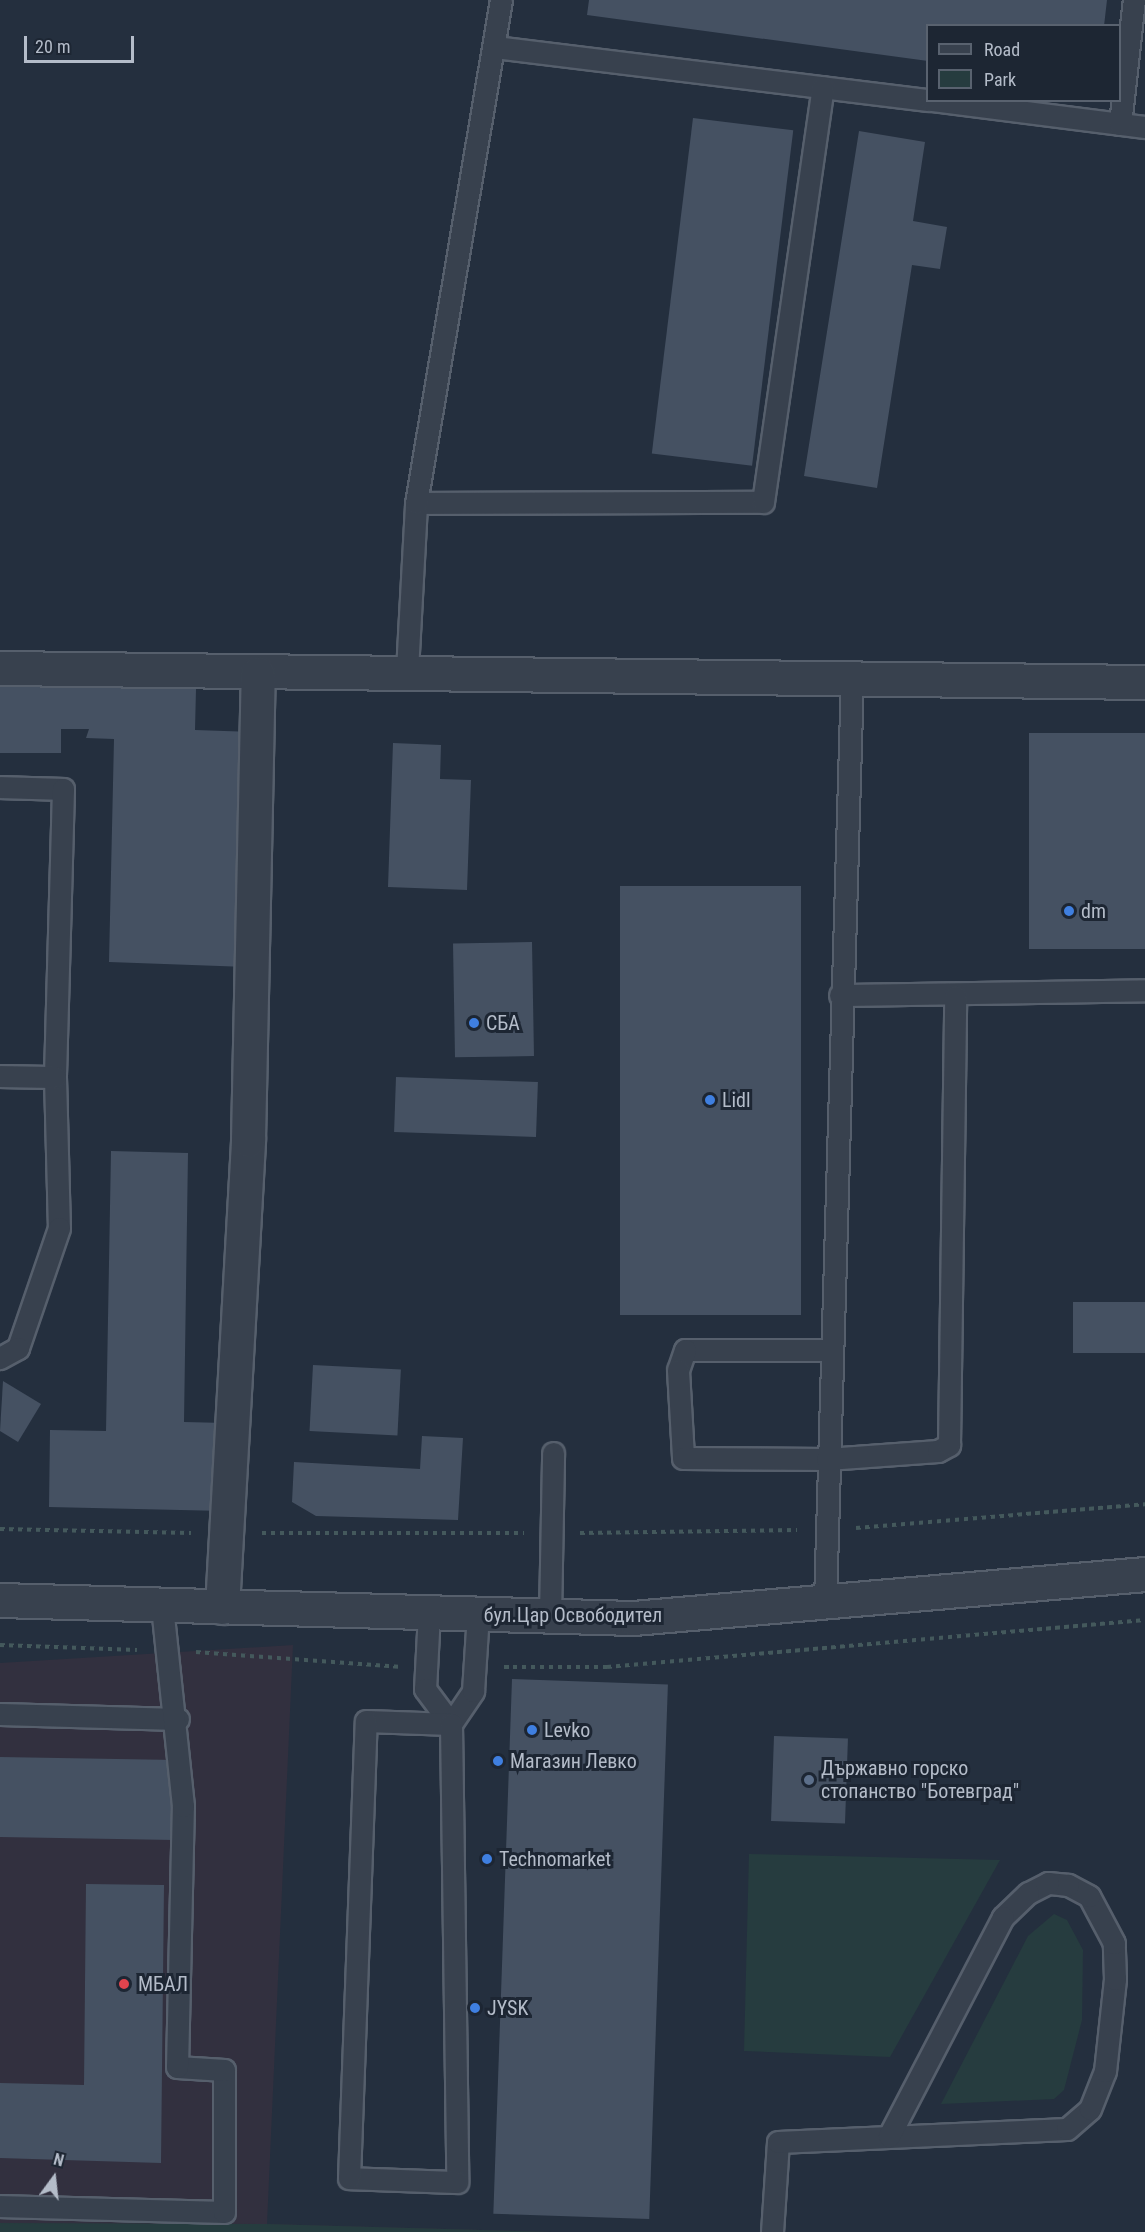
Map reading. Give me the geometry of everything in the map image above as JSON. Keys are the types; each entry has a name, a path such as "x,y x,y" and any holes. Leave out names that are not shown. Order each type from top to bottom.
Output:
{"street":[{"path":"0,668 258,673 407,671 852,676 1145,682"},
{"path":"222,1607 248,1140 258,673"},
{"name":"бул.Цар Освободител","path":"0,1600 633,1618 1145,1574"}],"lane":[{"path":"407,671 416,503 495,47 501,0"},
{"path":"1120,124 1134,0"},
{"path":"495,47 926,100"},
{"path":"416,503 763,502 823,87"},
{"path":"945,102 1145,127"},
{"path":"825,1602 828,1350 852,676"},
{"path":"0,787 63,789 55,1077 59,1228 18,1348 0,1358"},
{"path":"840,995 954,996 1145,990"},
{"path":"828,1350 685,1350 678,1370 683,1458 827,1459 938,1451 949,1445 954,996"},
{"path":"0,1076 55,1077"},
{"path":"550,1616 553,1453"},
{"path":"0,2206 224,2212 224,2070 177,2067 183,1806 178,1719 162,1605"},
{"path":"429,1613 425,1689 451,1724"},
{"path":"451,1724 366,1721 349,2178 457,2182 451,1724 473,1691 478,1614"},
{"path":"0,1714 178,1719"},
{"path":"772,2232 778,2142 1067,2129 1090,2109 1105,2070 1116,1979 1114,1943 1089,1896 1068,1885 1048,1883 1028,1893 1003,1917 889,2136"}],"shaded area":[{"path":"293,1645 267,2224 552,2232 0,2232 0,1663"}],"green space":[{"path":"749,1854 1000,1860 890,2057 744,2051"},
{"path":"1054,1914 1067,1920 1083,1950 1082,2020 1064,2090 1054,2099 941,2104 1028,1936"},
{"path":"0,2223 267,2224 552,2232 0,2232"}],"building":[{"path":"589,0 1107,0 1104,24 926,24 926,61 587,15"},
{"path":"693,118 793,130 752,466 652,453"},
{"path":"859,131 925,142 913,221 947,227 940,269 912,265 877,488 804,476"},
{"path":"0,684 196,689 195,730 254,732 247,967 109,962 114,739 86,738 89,729 61,729 61,753 0,753"},
{"path":"1029,733 1145,733 1145,949 1029,949"},
{"path":"393,743 441,745 440,779 471,780 467,890 388,887"},
{"name":"Lidl","path":"620,886 801,886 801,1315 620,1315"},
{"path":"532,942 534,1056 455,1057 453,943"},
{"path":"396,1077 538,1082 536,1137 394,1132"},
{"path":"111,1151 188,1153 184,1422 226,1423 224,1511 49,1507 50,1430 106,1431"},
{"path":"1073,1302 1145,1302 1145,1353 1073,1353"},
{"path":"313,1365 401,1370 397,1436 310,1431"},
{"path":"3,1381 41,1404 18,1442 0,1431"},
{"path":"422,1436 463,1438 458,1520 316,1516 292,1502 294,1462 420,1469"},
{"path":"512,1679 668,1684 649,2219 493,2214"},
{"name":"Държавно горско стопанство \"Ботевград\"","path":"774,1736 848,1739 845,1824 771,1821"},
{"path":"0,1757 176,1760 175,1840 0,1837"},
{"name":"МБАЛ","path":"86,1884 164,1885 161,2163 0,2158 0,2083 84,2085"}],"place":[{"name":"dm","path":"1069,911"},
{"name":"СБА","path":"474,1023"},
{"name":"Lidl","path":"710,1100"},
{"name":"Levko","path":"532,1730"},
{"name":"Магазин Левко","path":"498,1761"},
{"name":"Държавно горско стопанство \"Ботевград\"","path":"809,1780"},
{"name":"Technomarket","path":"487,1859"},
{"name":"МБАЛ","path":"124,1984"},
{"name":"JYSK","path":"475,2008"}]}
